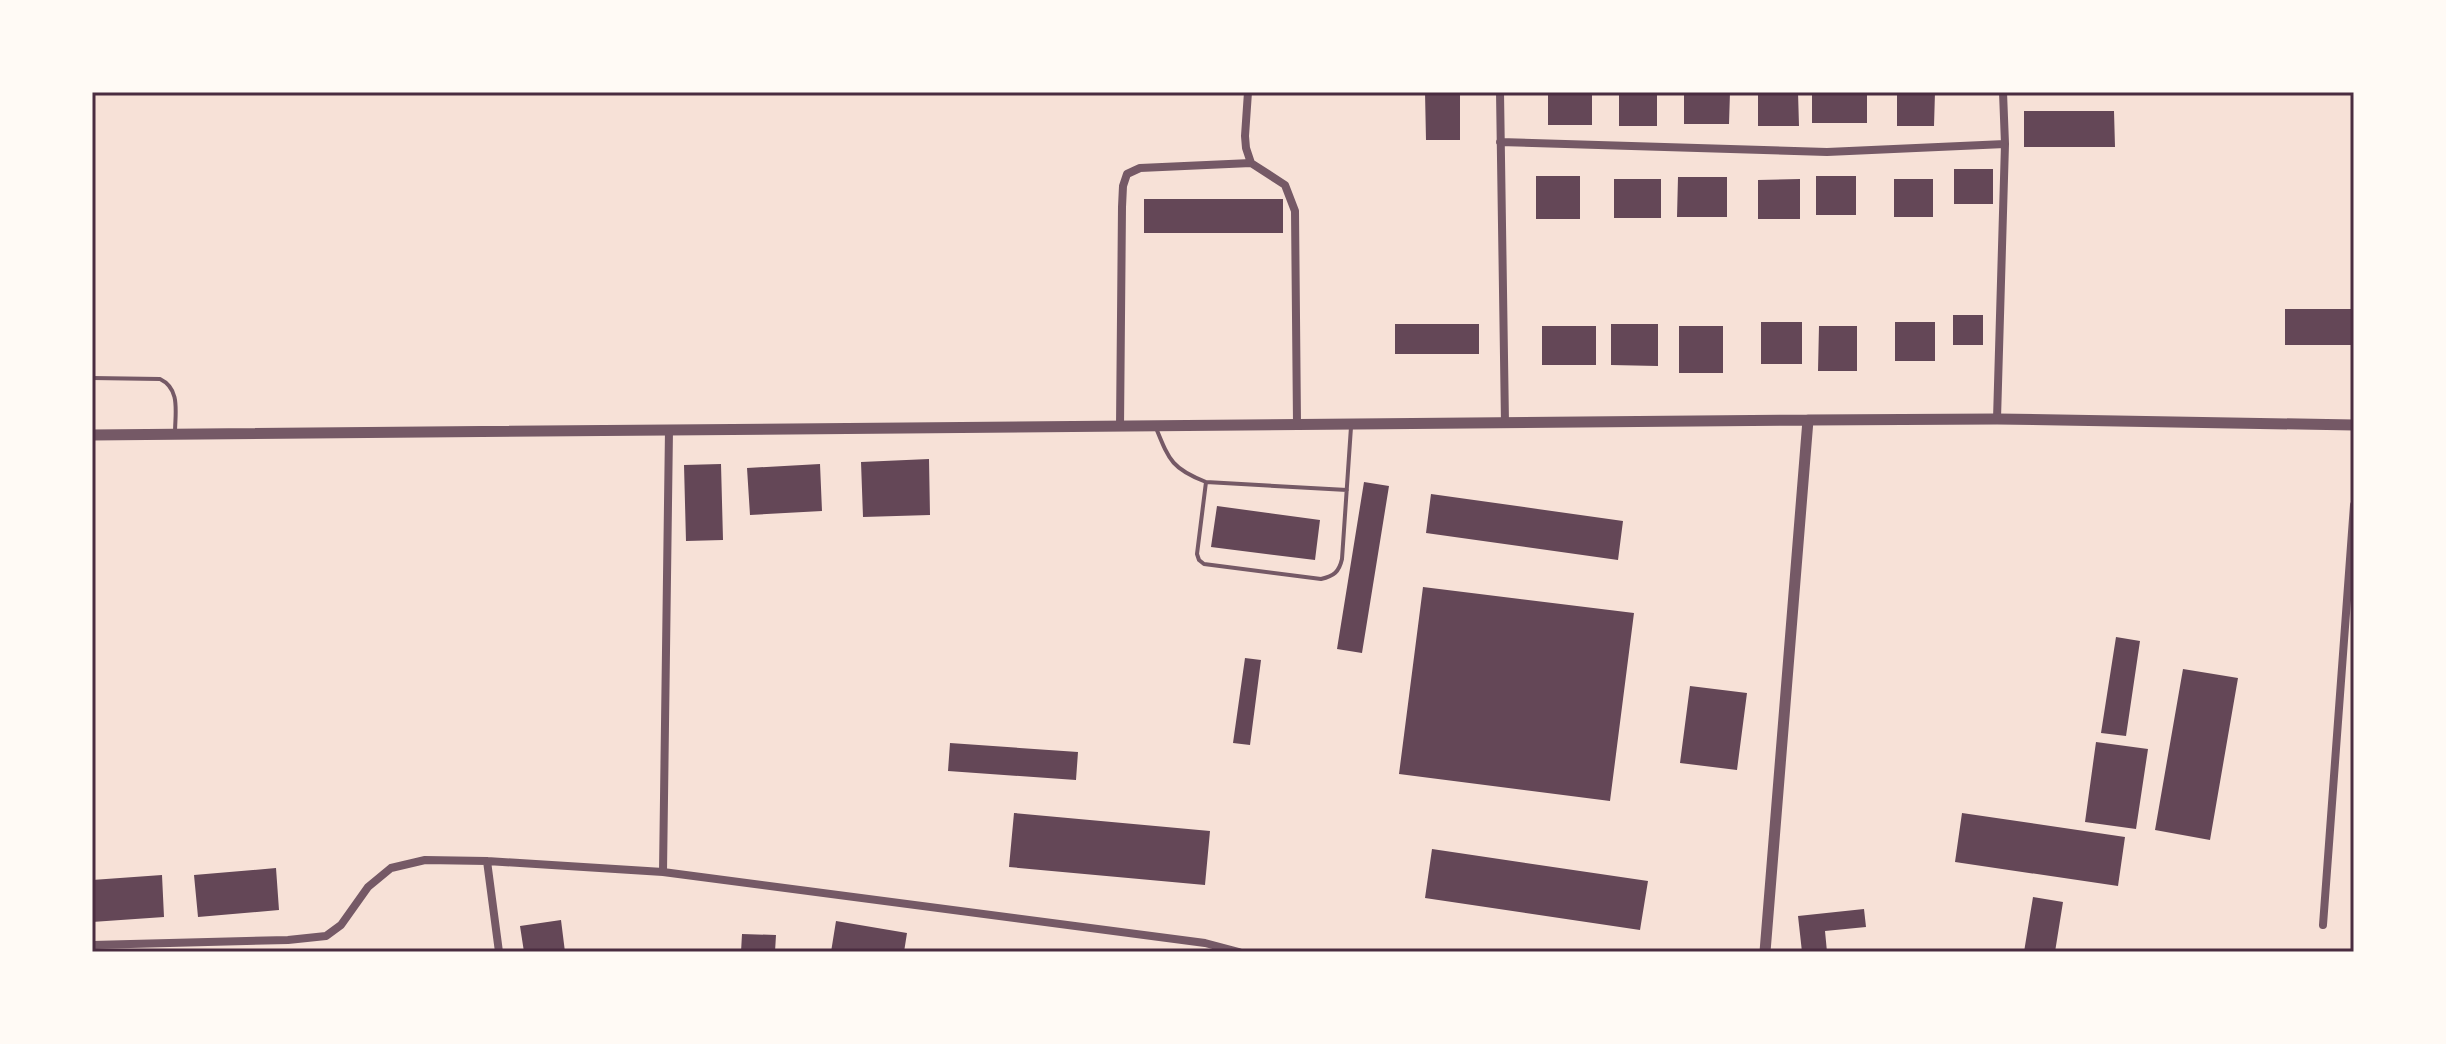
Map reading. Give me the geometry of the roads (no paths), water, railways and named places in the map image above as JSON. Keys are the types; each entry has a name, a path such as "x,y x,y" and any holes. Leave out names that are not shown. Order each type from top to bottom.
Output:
{"street":[{"path":"1248,92 1246,148 1251,163"},
{"path":"1500,92 1505,423"},
{"path":"1997,419 2005,144 2003,92"},
{"path":"1500,142 1827,152 2005,144"},
{"path":"1120,427 1122,207 1127,174 1140,168 1251,163 1285,185 1295,211 1297,423"},
{"path":"92,435 1997,419 2354,425"},
{"path":"1765,952 1808,420"},
{"path":"663,872 669,430"},
{"path":"2323,925 2354,505"},
{"path":"92,945 288,940 326,936 341,925 368,887 391,868 425,860 663,872 1205,943 1239,952"},
{"path":"487,861 499,952"}],"lane":[{"path":"92,378 160,379 167,382 176,399 175,435"},
{"path":"1206,482 1197,554 1204,564 1321,579 1332,576 1340,569 1342,559 1352,425"},
{"path":"1155,427 1169,460 1206,482 1347,490"}]}
